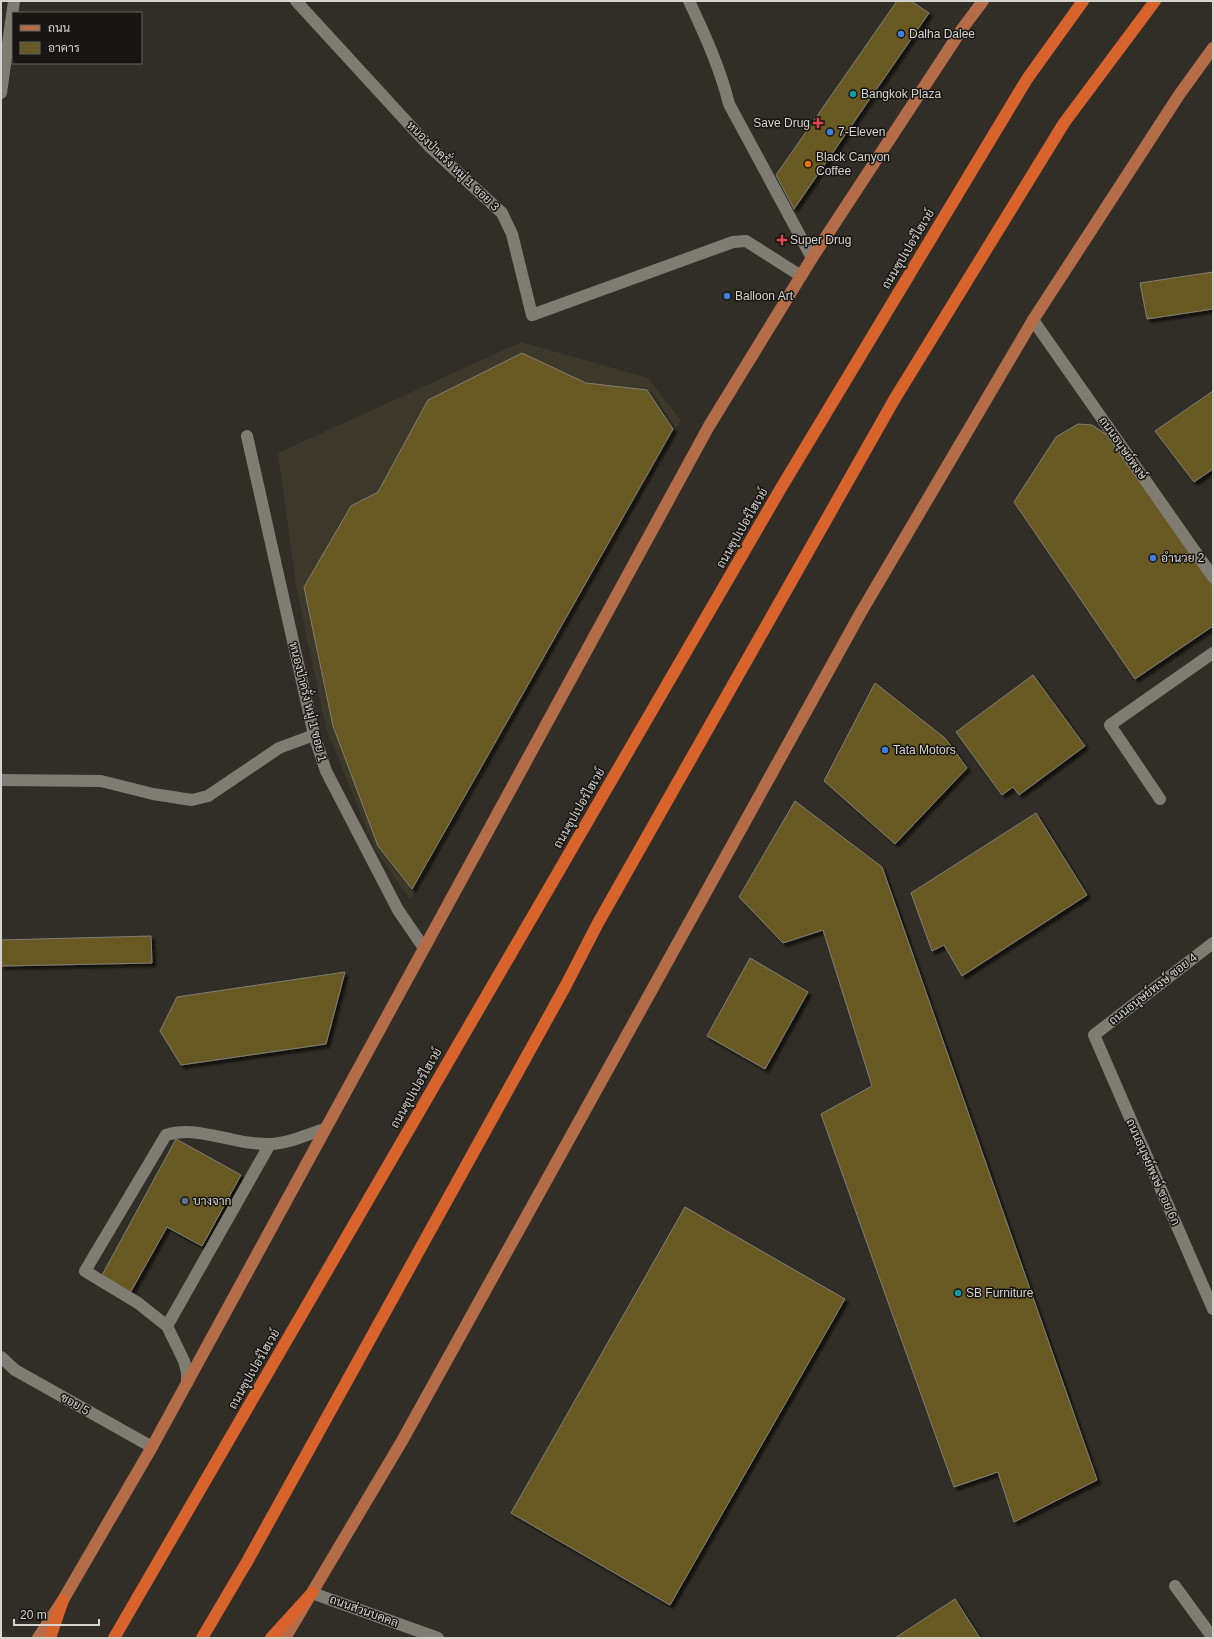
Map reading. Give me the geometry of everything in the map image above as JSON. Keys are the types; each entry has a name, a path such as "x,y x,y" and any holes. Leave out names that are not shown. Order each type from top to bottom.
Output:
{"highway":[{"name":"ถนนซุปเปอร์ไฮเวย์","path":"114,1638 781,488 1026,79 1083,1"},
{"path":"202,1638 256,1546 566,984 598,923 894,400 1064,123 1155,1"},
{"path":"271,1638 312,1593"},
{"path":"50,1638 63,1600"}],"main road":[{"path":"38,1638 63,1600 152,1447 709,426 812,258 962,29 984,1"},
{"path":"285,1638 402,1441 860,614 1033,320 1179,95 1213,48"}],"street":[{"path":"12,12 14,1"},
{"name":"หนองป่าครั่ง หมู่ 1 ซอย 3","path":"296,1 428,146 502,213 512,234 532,315 733,242 746,240 802,276"},
{"path":"690,1 713,52 722,77 729,104 812,258"},
{"path":"1,93 12,15"},
{"name":"ถนนธนุษย์พงษ์","path":"1033,320 1213,577"},
{"name":"หนองป่าครั่ง หมู่ 1 ซอย 1","path":"247,436 314,735 326,771 398,910 424,948"},
{"path":"1160,798 1110,725 1213,652"},
{"path":"1,780 101,781 153,794 192,800 208,796 279,748 314,735"},
{"name":"ถนนธนุษย์พงษ์ ซอย 4","path":"1094,1035 1213,943"},
{"name":"ถนนธนุษย์พงษ์ ซอย 6ก","path":"1094,1035 1213,1309"},
{"path":"187,1383 187,1372 184,1361 167,1326 138,1303 85,1271 166,1135 179,1132 192,1132 231,1140 270,1144 292,1140 325,1129"},
{"path":"167,1326 270,1144"},
{"name":"ซอย 5","path":"1,1357 15,1370 152,1447"},
{"path":"1175,1586 1213,1638"},
{"name":"ถนนส่วนบคคล","path":"312,1593 438,1638"}],"shaded area":[{"path":"521,342 648,378 681,420 410,900 375,849 326,728 296,586 278,453"}],"building":[{"name":"Bangkok Plaza","path":"897,1 911,1 929,13 794,209 776,175"},
{"path":"1213,272 1213,309 1147,319 1140,283"},
{"path":"522,353 586,383 647,390 673,429 412,889 378,846 333,726 304,587 351,506 378,492 428,400"},
{"path":"1213,391 1213,469 1194,482 1155,431"},
{"path":"1078,424 1092,425 1110,437 1213,586 1213,626 1135,679 1014,502 1056,437"},
{"path":"1033,675 1085,746 1019,795 1013,787 1002,795 956,732"},
{"path":"875,683 945,738 967,768 895,844 824,781"},
{"name":"SB Furniture","path":"795,801 882,867 1097,1480 1014,1522 998,1472 954,1487 821,1114 872,1086 823,930 783,943 739,897"},
{"path":"1036,813 1087,895 962,976 944,945 932,951 911,893"},
{"path":"151,936 152,963 1,966 1,940"},
{"path":"750,958 808,992 765,1069 707,1036"},
{"path":"345,972 326,1044 181,1065 160,1031 177,997"},
{"name":"บางจาก","path":"176,1139 241,1175 202,1246 167,1227 130,1293 101,1277"},
{"path":"685,1207 845,1299 670,1605 511,1513"},
{"path":"955,1599 980,1638 895,1638"}],"place":[{"name":"Dalha Dalee","path":"901,34"},
{"name":"Bangkok Plaza","path":"853,94"},
{"name":"Save Drug","path":"818,123"},
{"name":"7-Eleven","path":"830,132"},
{"name":"Black Canyon Coffee","path":"808,164"},
{"name":"Super Drug","path":"782,240"},
{"name":"Balloon Art","path":"727,296"},
{"name":"อำนวย 2","path":"1153,558"},
{"name":"Tata Motors","path":"885,750"},
{"name":"บางจาก","path":"185,1201"},
{"name":"SB Furniture","path":"958,1293"}]}
